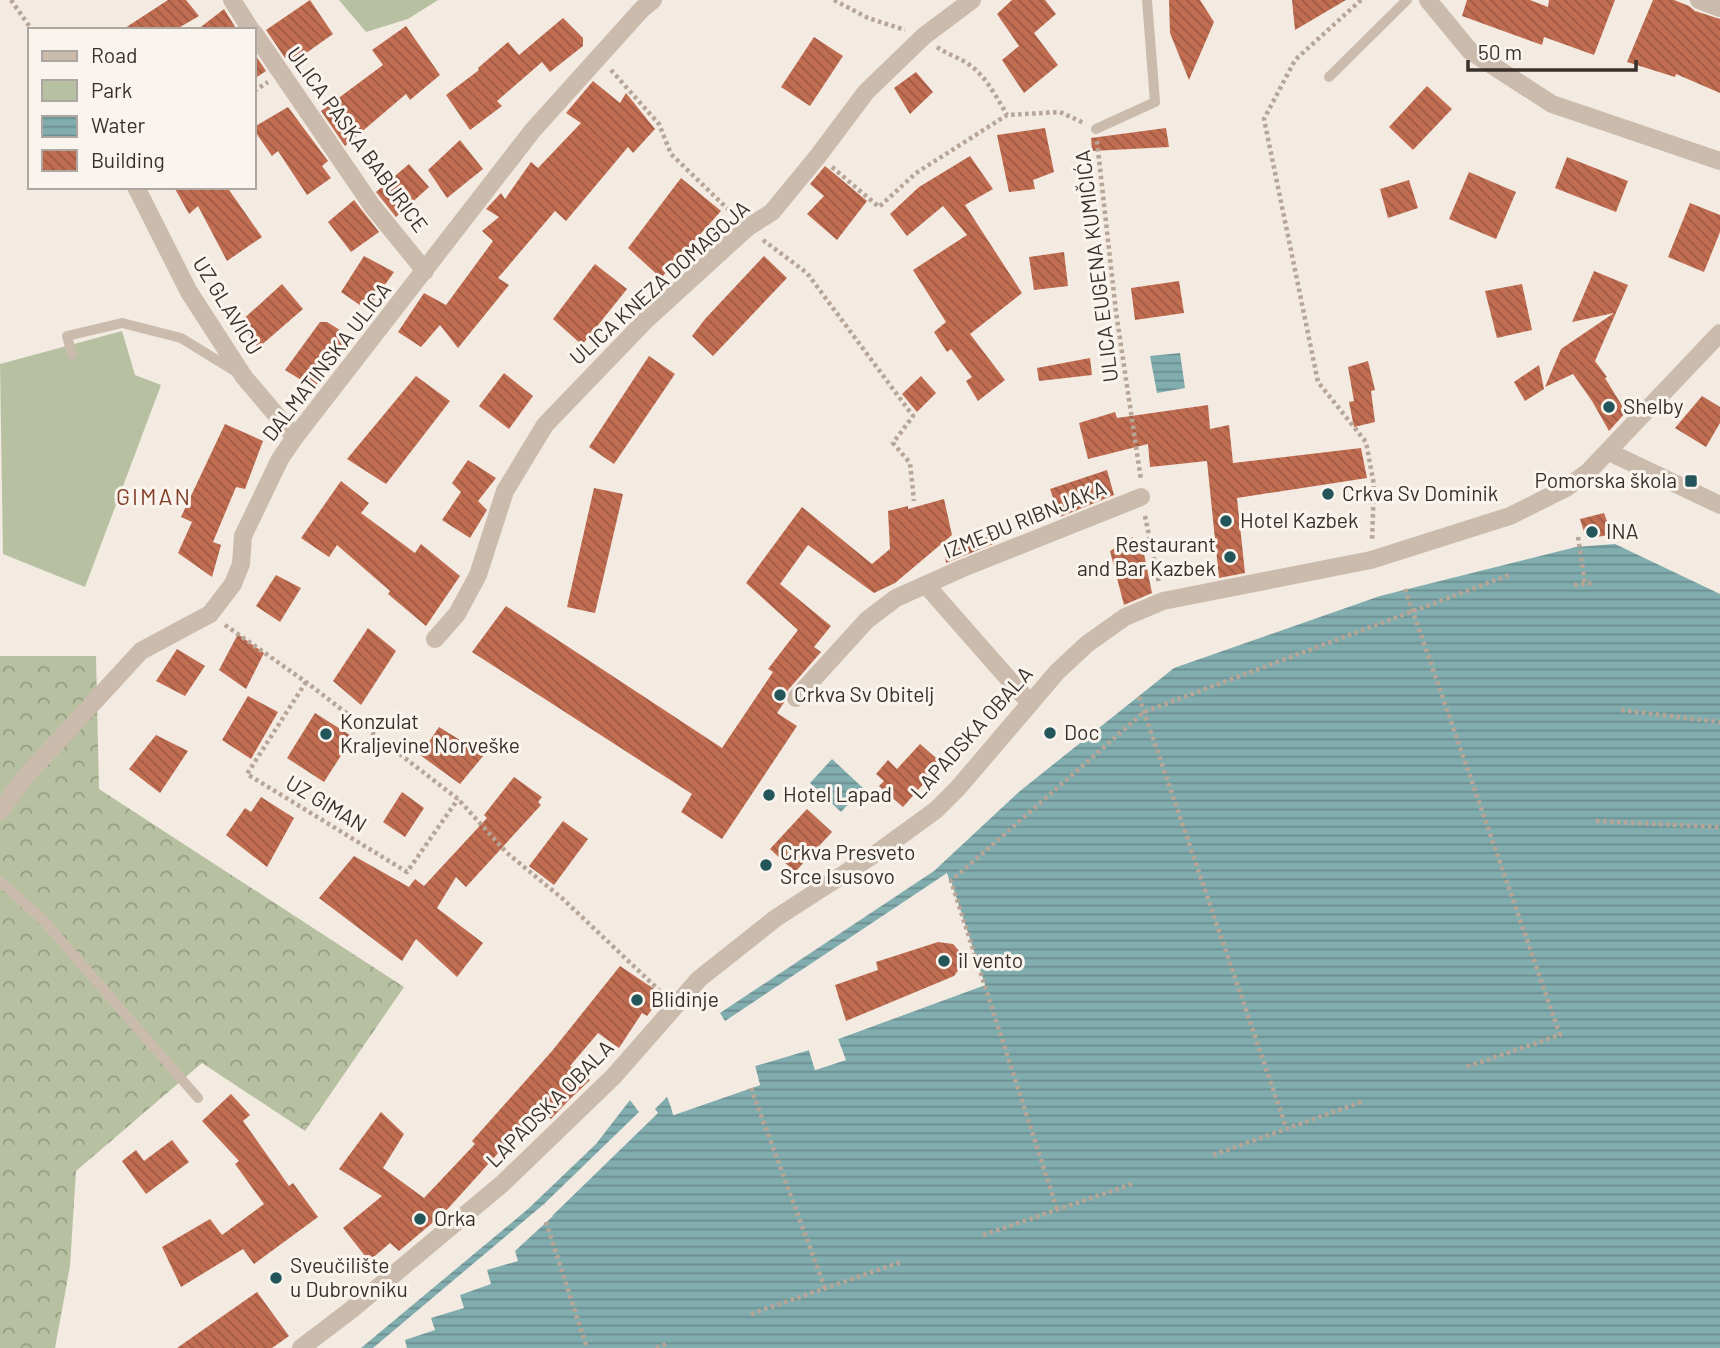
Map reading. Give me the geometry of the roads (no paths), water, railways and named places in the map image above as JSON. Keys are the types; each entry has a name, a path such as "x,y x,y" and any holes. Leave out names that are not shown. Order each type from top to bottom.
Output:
{"street":[{"name":"ULICA PASKA BABURICE","path":"232,0 250,28"},
{"name":"DALMATINSKA ULICA","path":"0,811 25,777 141,651 210,614 233,584 242,564 243,536 280,459 295,438 533,130 653,0"},
{"name":"ULICA KNEZA DOMAGOJA","path":"435,639 457,614 478,575 505,491 545,425 646,320 747,228 772,212 866,92 924,36 972,0"},
{"path":"1428,0 1470,51 1552,104 1720,161"},
{"path":"1699,0 1720,8"},
{"name":"ULICA PASKA BABURICE","path":"256,36 373,207 425,271"},
{"name":"UZ GLAVICU","path":"137,189 189,292 244,377 295,438"},
{"name":"LAPADSKA OBALA","path":"300,1348 351,1310 502,1184 614,1076 699,979 748,939 918,825 936,810 958,788 1029,702 1087,644 1125,617 1163,601 1371,560 1510,516 1566,488 1588,472 1720,333"},
{"path":"1609,452 1720,505"},
{"name":"IZMEĐU RIBNJAKA","path":"796,698 867,620 895,598 1141,497"},
{"name":"IZMEĐU RIBNJAKA","path":"926,585 1029,702"}],"lane":[{"path":"1096,129 1155,102 1147,0"},
{"path":"1329,77 1407,0"},
{"path":"72,354 67,336 122,323 181,338 244,377"},
{"path":"0,881 45,922 198,1098"}],"water":[{"path":"1180,353 1185,388 1157,393 1150,356"},
{"path":"1615,544 1720,594 1720,1348 361,1348 528,1209 596,1144 630,1100 639,1112 544,1204 552,1216 658,1113 655,1109 667,1097 674,1115 760,1085 755,1066 809,1050 815,1070 845,1060 838,1039 985,985 947,873 725,1021 720,1013 934,871 1020,791 1174,668 1380,596 1576,547"},
{"path":"832,759 863,788 841,812 810,783"}],"place":[{"name":"Shelby","path":"1609,407"},
{"name":"Pomorska škola","path":"1691,481"},
{"name":"Crkva Sv Dominik","path":"1328,494"},
{"name":"Hotel Kazbek","path":"1226,521"},
{"name":"INA","path":"1592,532"},
{"name":"Restaurant and Bar Kazbek","path":"1230,557"},
{"name":"Crkva Sv Obitelj","path":"780,695"},
{"name":"Doc","path":"1050,733"},
{"name":"Konzulat Kraljevine Norveške","path":"326,734"},
{"name":"Hotel Lapad","path":"769,795"},
{"name":"Crkva Presveto Srce Isusovo","path":"766,865"},
{"name":"il vento","path":"944,961"},
{"name":"Blidinje","path":"637,1000"},
{"name":"Orka","path":"420,1219"},
{"name":"Sveučilište u Dubrovniku","path":"276,1278"}],"district":[{"name":"GIMAN","path":"154,497"}]}
